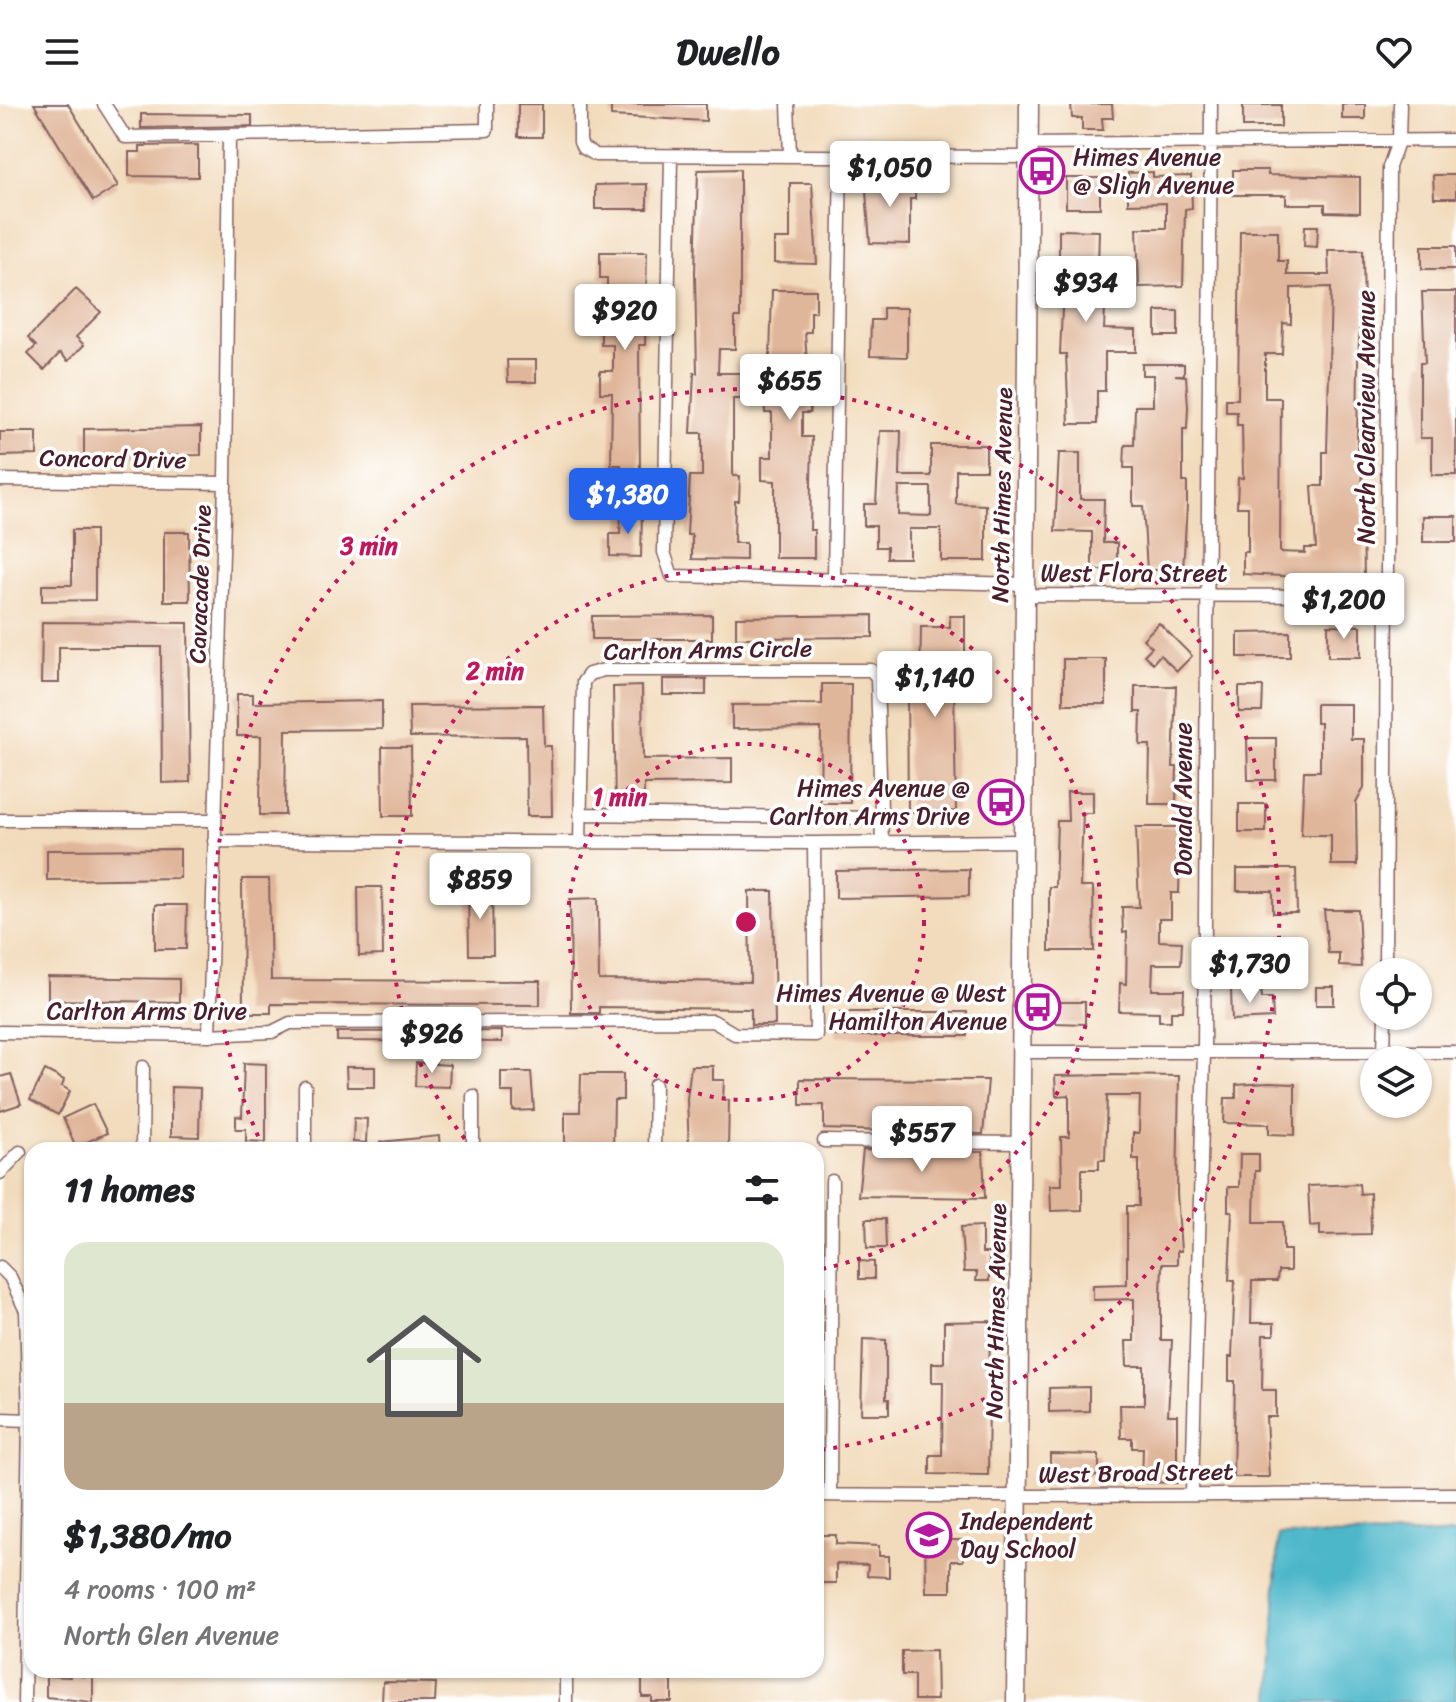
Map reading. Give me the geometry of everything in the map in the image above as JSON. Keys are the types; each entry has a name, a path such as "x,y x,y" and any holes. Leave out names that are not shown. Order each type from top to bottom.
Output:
{"street":[{"path":"104,104 125,137 487,130 487,104"},
{"path":"580,104 580,142 583,148 596,155 841,156 1399,139 1456,140"},
{"path":"788,104 790,154"},
{"name":"North Himes Avenue","path":"1016,1702 1029,104"},
{"name":"Donald Avenue","path":"1192,1493 1204,1052 1211,104"},
{"name":"North Clearview Avenue","path":"1385,958 1389,167 1399,139 1400,104"},
{"name":"Cavacade Drive","path":"209,1035 225,483 229,135"},
{"path":"834,578 841,156"},
{"name":"West Flora Street","path":"671,157 664,552 672,576 834,578 1205,595 1388,596"},
{"name":"Concord Drive","path":"0,480 225,483"},
{"name":"Carlton Arms Circle","path":"580,843 583,682 589,674 604,670 871,670 877,677 882,843"},
{"path":"580,814 881,818"},
{"path":"0,820 215,820"},
{"path":"214,841 1024,841"},
{"name":"Carlton Arms Drive","path":"0,1032 209,1035 272,1032 290,1023 713,1021 735,1034 816,1035 814,843"},
{"path":"1023,1052 1360,1052"},
{"path":"1432,1052 1456,1052"},
{"path":"142,1142 143,1067"},
{"path":"654,1142 655,1085"},
{"path":"305,1087 305,1142"},
{"path":"473,1096 473,1142"},
{"path":"824,1141 1021,1143"},
{"path":"0,1173 20,1152"},
{"path":"830,1495 832,1181"},
{"path":"0,1267 10,1277 24,1307"},
{"path":"0,1419 24,1420"},
{"name":"West Broad Street","path":"824,1495 1018,1498 1192,1493 1456,1494"},
{"path":"24,1678 24,1702"},
{"path":"566,1678 566,1702"}],"water":[{"path":"1456,1534 1456,1702 1271,1702 1278,1535"}],"building":[{"path":"34,104 68,104 118,186 93,201"},
{"path":"518,104 542,104 542,137 518,137"},
{"path":"611,104 706,104 706,121 611,116"},
{"path":"1071,104 1112,104 1113,118 1102,118 1103,130 1082,130 1082,118 1072,118"},
{"path":"1342,104 1365,104 1365,119 1342,119"},
{"path":"1243,105 1281,105 1281,127 1243,127"},
{"path":"141,114 252,115 252,126 141,128"},
{"path":"198,145 198,177 129,176 129,152 140,152 140,146"},
{"path":"740,169 740,317 735,317 735,349 719,349 718,373 741,373 741,399 733,399 733,476 740,476 739,501 735,501 734,543 746,543 746,560 692,559 692,535 687,535 690,476 702,476 702,433 691,433 694,373 697,373 695,272 698,170"},
{"path":"1233,170 1268,170 1268,175 1360,177 1360,213 1325,212 1325,204 1286,204 1286,195 1233,195"},
{"path":"1153,172 1153,177 1191,176 1192,208 1185,209 1183,286 1139,287 1137,228 1166,228 1166,203 1128,204 1128,173"},
{"path":"1433,175 1456,175 1456,198 1434,198"},
{"path":"865,178 915,178 915,199 910,199 910,244 870,243"},
{"path":"1066,178 1100,178 1100,208 1066,208"},
{"path":"790,183 812,183 817,264 774,263 774,239 790,239"},
{"path":"647,184 647,209 595,209 595,185"},
{"path":"1305,226 1318,226 1317,247 1304,246"},
{"path":"1059,230 1099,231 1098,266 1107,266 1104,329 1136,330 1136,352 1105,352 1105,391 1097,391 1097,424 1069,424 1066,354 1060,354 1063,286 1059,286"},
{"path":"1240,231 1278,231 1278,261 1287,261 1287,275 1329,275 1328,250 1363,250 1364,324 1360,325 1358,360 1357,452 1362,452 1364,580 1243,574 1243,552 1248,552 1248,507 1237,507 1238,478 1243,478 1242,425 1237,425 1237,412 1226,412 1226,399 1238,399","holes":["1331,287 1327,452 1323,452 1323,486 1312,486 1316,548 1305,548 1305,553 1280,552 1281,398 1265,398 1265,354 1282,354 1283,323 1291,324 1291,288"]},
{"path":"1422,246 1456,246 1456,269 1422,269"},
{"path":"600,252 647,252 645,345 639,345 640,477 621,477 621,465 611,465 612,393 600,393 600,371 613,371 613,345 601,345 601,320 607,320 607,278 600,278"},
{"path":"76,289 101,312 76,337 84,345 68,361 60,353 44,370 28,354 36,346 28,338"},
{"path":"772,290 816,290 816,312 811,312 811,332 805,332 810,413 802,413 802,437 812,437 810,530 814,530 814,558 775,558 775,481 762,480 762,457 772,457 772,413 765,413 762,357 770,357"},
{"path":"1422,292 1456,292 1456,475 1432,475 1432,438 1420,438 1420,363 1425,363"},
{"path":"883,308 907,308 907,357 870,356 871,320 883,320"},
{"path":"1156,311 1178,311 1178,336 1156,336"},
{"path":"507,360 536,360 536,382 508,382"},
{"path":"1142,364 1184,364 1184,375 1175,375 1186,376 1188,407 1187,429 1183,429 1183,482 1187,482 1187,506 1183,570 1147,570 1143,506 1133,506 1133,468 1124,468 1125,445 1134,445 1135,406 1153,406 1153,375 1142,375"},
{"path":"201,427 201,455 84,457 84,429"},
{"path":"880,431 901,431 900,476 931,476 931,445 986,445 986,470 956,470 956,504 986,505 986,561 941,561 941,529 909,529 909,558 887,558 887,547 876,547 876,526 864,526 864,504 876,504","holes":["899,487 931,487 931,516 898,515"]},
{"path":"0,432 37,432 37,455 0,456"},
{"path":"1059,453 1080,453 1080,499 1104,499 1103,543 1117,543 1117,570 1092,570 1092,532 1055,531"},
{"path":"621,512 642,512 641,557 610,556 610,534 620,534"},
{"path":"1423,516 1456,516 1456,542 1423,542"},
{"path":"72,530 95,530 95,600 42,601 42,585 72,585"},
{"path":"164,532 189,532 190,601 164,601"},
{"path":"712,615 712,639 592,639 592,616"},
{"path":"873,615 873,637 736,638 736,617"},
{"path":"950,616 965,616 965,681 954,681 956,811 908,812 907,683 920,683 921,627 950,627"},
{"path":"42,622 188,623 190,782 162,783 161,647 59,647 59,683 41,683"},
{"path":"1159,623 1192,656 1177,671 1160,655 1153,663 1144,655 1152,647 1143,639"},
{"path":"1328,625 1361,626 1361,657 1328,657"},
{"path":"1290,632 1290,657 1238,657 1238,633"},
{"path":"1063,659 1106,659 1106,704 1063,704"},
{"path":"663,679 706,679 706,695 663,695"},
{"path":"822,684 851,684 850,803 820,803 821,728 732,729 732,705 822,704"},
{"path":"642,686 643,759 732,758 732,783 644,784 644,805 615,805 613,687"},
{"path":"1135,686 1176,686 1173,767 1177,767 1176,804 1149,804 1150,745 1140,745 1141,712 1135,712"},
{"path":"1239,687 1263,687 1262,712 1239,712"},
{"path":"237,694 253,694 253,703 382,701 382,729 286,730 285,815 260,815 261,736 237,736"},
{"path":"1316,704 1351,704 1351,739 1364,739 1364,788 1356,803 1357,865 1331,865 1331,835 1301,835 1304,771 1320,771 1320,723 1316,723"},
{"path":"543,705 544,746 551,746 552,816 527,816 526,736 410,737 409,706"},
{"path":"1247,738 1276,738 1276,780 1248,780"},
{"path":"382,747 411,747 412,816 383,816"},
{"path":"1067,792 1093,792 1093,813 1083,813 1080,887 1093,887 1094,951 1049,951 1049,887 1055,887 1057,821 1068,821"},
{"path":"1239,804 1266,804 1266,832 1239,832"},
{"path":"1136,827 1181,827 1179,893 1171,893 1171,919 1159,919 1159,941 1182,942 1181,964 1153,964 1152,990 1184,990 1183,1011 1171,1011 1171,1021 1159,1021 1159,1012 1119,1011 1120,983 1126,984 1127,932 1123,933 1122,907 1139,907"},
{"path":"180,849 180,878 47,880 47,850"},
{"path":"969,869 969,896 836,898 836,871"},
{"path":"1237,869 1296,869 1297,913 1273,913 1273,891 1237,891"},
{"path":"242,879 269,879 271,980 540,981 540,1005 271,1004 271,1013 243,1013"},
{"path":"358,887 382,887 383,955 359,956"},
{"path":"468,887 492,887 493,955 469,955"},
{"path":"749,891 773,891 775,1025 751,1025 751,1009 599,1007 599,1013 571,1013 570,899 598,898 599,980 750,982"},
{"path":"155,905 187,905 186,949 155,949"},
{"path":"1324,910 1358,910 1360,967 1339,966 1339,953 1328,953"},
{"path":"1240,941 1268,941 1268,966 1239,966"},
{"path":"48,977 179,979 179,1002 48,1000"},
{"path":"1316,987 1334,987 1334,1005 1316,1005"},
{"path":"1261,988 1262,998 1272,998 1273,1018 1232,1020 1231,989"},
{"path":"1055,1002 1085,1002 1085,1024 1055,1023"},
{"path":"836,1012 967,1012 967,1036 836,1036"},
{"path":"502,1031 502,1042 337,1041 337,1032"},
{"path":"244,1063 266,1064 266,1142 246,1141 246,1129 236,1129 236,1116 242,1117"},
{"path":"416,1063 450,1065 449,1087 415,1086"},
{"path":"691,1066 713,1066 713,1080 724,1080 723,1100 729,1100 728,1142 689,1142 687,1099"},
{"path":"346,1067 375,1067 375,1087 347,1087"},
{"path":"45,1070 64,1080 62,1086 70,1091 58,1115 30,1100"},
{"path":"501,1072 531,1072 534,1110 513,1111 513,1092 501,1092"},
{"path":"11,1074 21,1104 0,1111 0,1077"},
{"path":"581,1074 623,1074 623,1100 614,1100 613,1142 565,1142 565,1112 580,1112"},
{"path":"1055,1076 1179,1076 1177,1193 1181,1251 1177,1251 1177,1264 1162,1264 1161,1296 1161,1340 1172,1340 1168,1415 1177,1415 1177,1483 1142,1482 1143,1448 1132,1448 1132,1438 1121,1438 1120,1405 1144,1405 1144,1366 1127,1366 1126,1341 1134,1341 1134,1299 1093,1300 1093,1285 1127,1284 1127,1206 1139,1206 1139,1159 1133,1159 1133,1133 1139,1133 1140,1096 1107,1096 1105,1160 1099,1160 1099,1169 1082,1169 1082,1210 1051,1211 1050,1185 1062,1185 1061,1137 1069,1137 1069,1095 1056,1096"},
{"path":"800,1079 988,1080 983,1134 824,1129 824,1105 800,1105"},
{"path":"1295,1084 1295,1135 1269,1134 1269,1124 1224,1123 1225,1098 1236,1098 1236,1085"},
{"path":"171,1087 200,1088 199,1137 171,1136"},
{"path":"93,1104 107,1133 87,1142 74,1142 63,1118"},
{"path":"354,1118 367,1119 366,1142 353,1142"},
{"path":"439,1136 439,1142 381,1142"},
{"path":"863,1150 983,1152 985,1198 858,1196"},
{"path":"1240,1154 1259,1154 1259,1171 1255,1171 1254,1222 1283,1222 1283,1250 1290,1250 1290,1271 1278,1271 1277,1281 1252,1281 1251,1323 1274,1323 1274,1335 1263,1335 1262,1390 1276,1390 1276,1417 1266,1417 1269,1477 1233,1477 1235,1381 1229,1381 1229,1357 1232,1357 1235,1280 1229,1280 1232,1211 1228,1211 1228,1187 1239,1187"},
{"path":"1359,1184 1360,1194 1370,1193 1371,1234 1320,1235 1320,1225 1310,1226 1308,1186"},
{"path":"866,1219 885,1219 886,1248 867,1248"},
{"path":"982,1226 982,1253 989,1253 989,1281 976,1281 977,1272 964,1272 961,1227"},
{"path":"859,1261 874,1262 874,1279 859,1279"},
{"path":"990,1321 988,1475 930,1474 930,1455 942,1455 943,1382 932,1382 932,1363 944,1363 944,1322"},
{"path":"863,1339 886,1340 889,1414 861,1414"},
{"path":"1089,1387 1089,1411 1049,1412 1049,1388"},
{"path":"1050,1454 1099,1455 1099,1476 1050,1475"},
{"path":"824,1535 836,1535 836,1544 879,1546 879,1556 889,1556 889,1577 867,1576 868,1565 836,1564 836,1583 824,1583"},
{"path":"925,1540 963,1540 963,1561 951,1561 951,1592 926,1592"},
{"path":"936,1650 937,1700 914,1700 914,1675 902,1675 902,1651"},
{"path":"46,1678 93,1678 93,1702 46,1697"},
{"path":"642,1678 672,1678 672,1702 652,1702 652,1697 642,1697"},
{"path":"383,1682 436,1683 435,1702 382,1702"}],"place":[{"name":"Himes Avenue @ Sligh Avenue","path":"1042,171"},
{"name":"Himes Avenue @ Carlton Arms Drive","path":"1001,802"},
{"name":"Himes Avenue @ West Hamilton Avenue","path":"1038,1007"},
{"name":"Independent Day School","path":"929,1535"}]}
